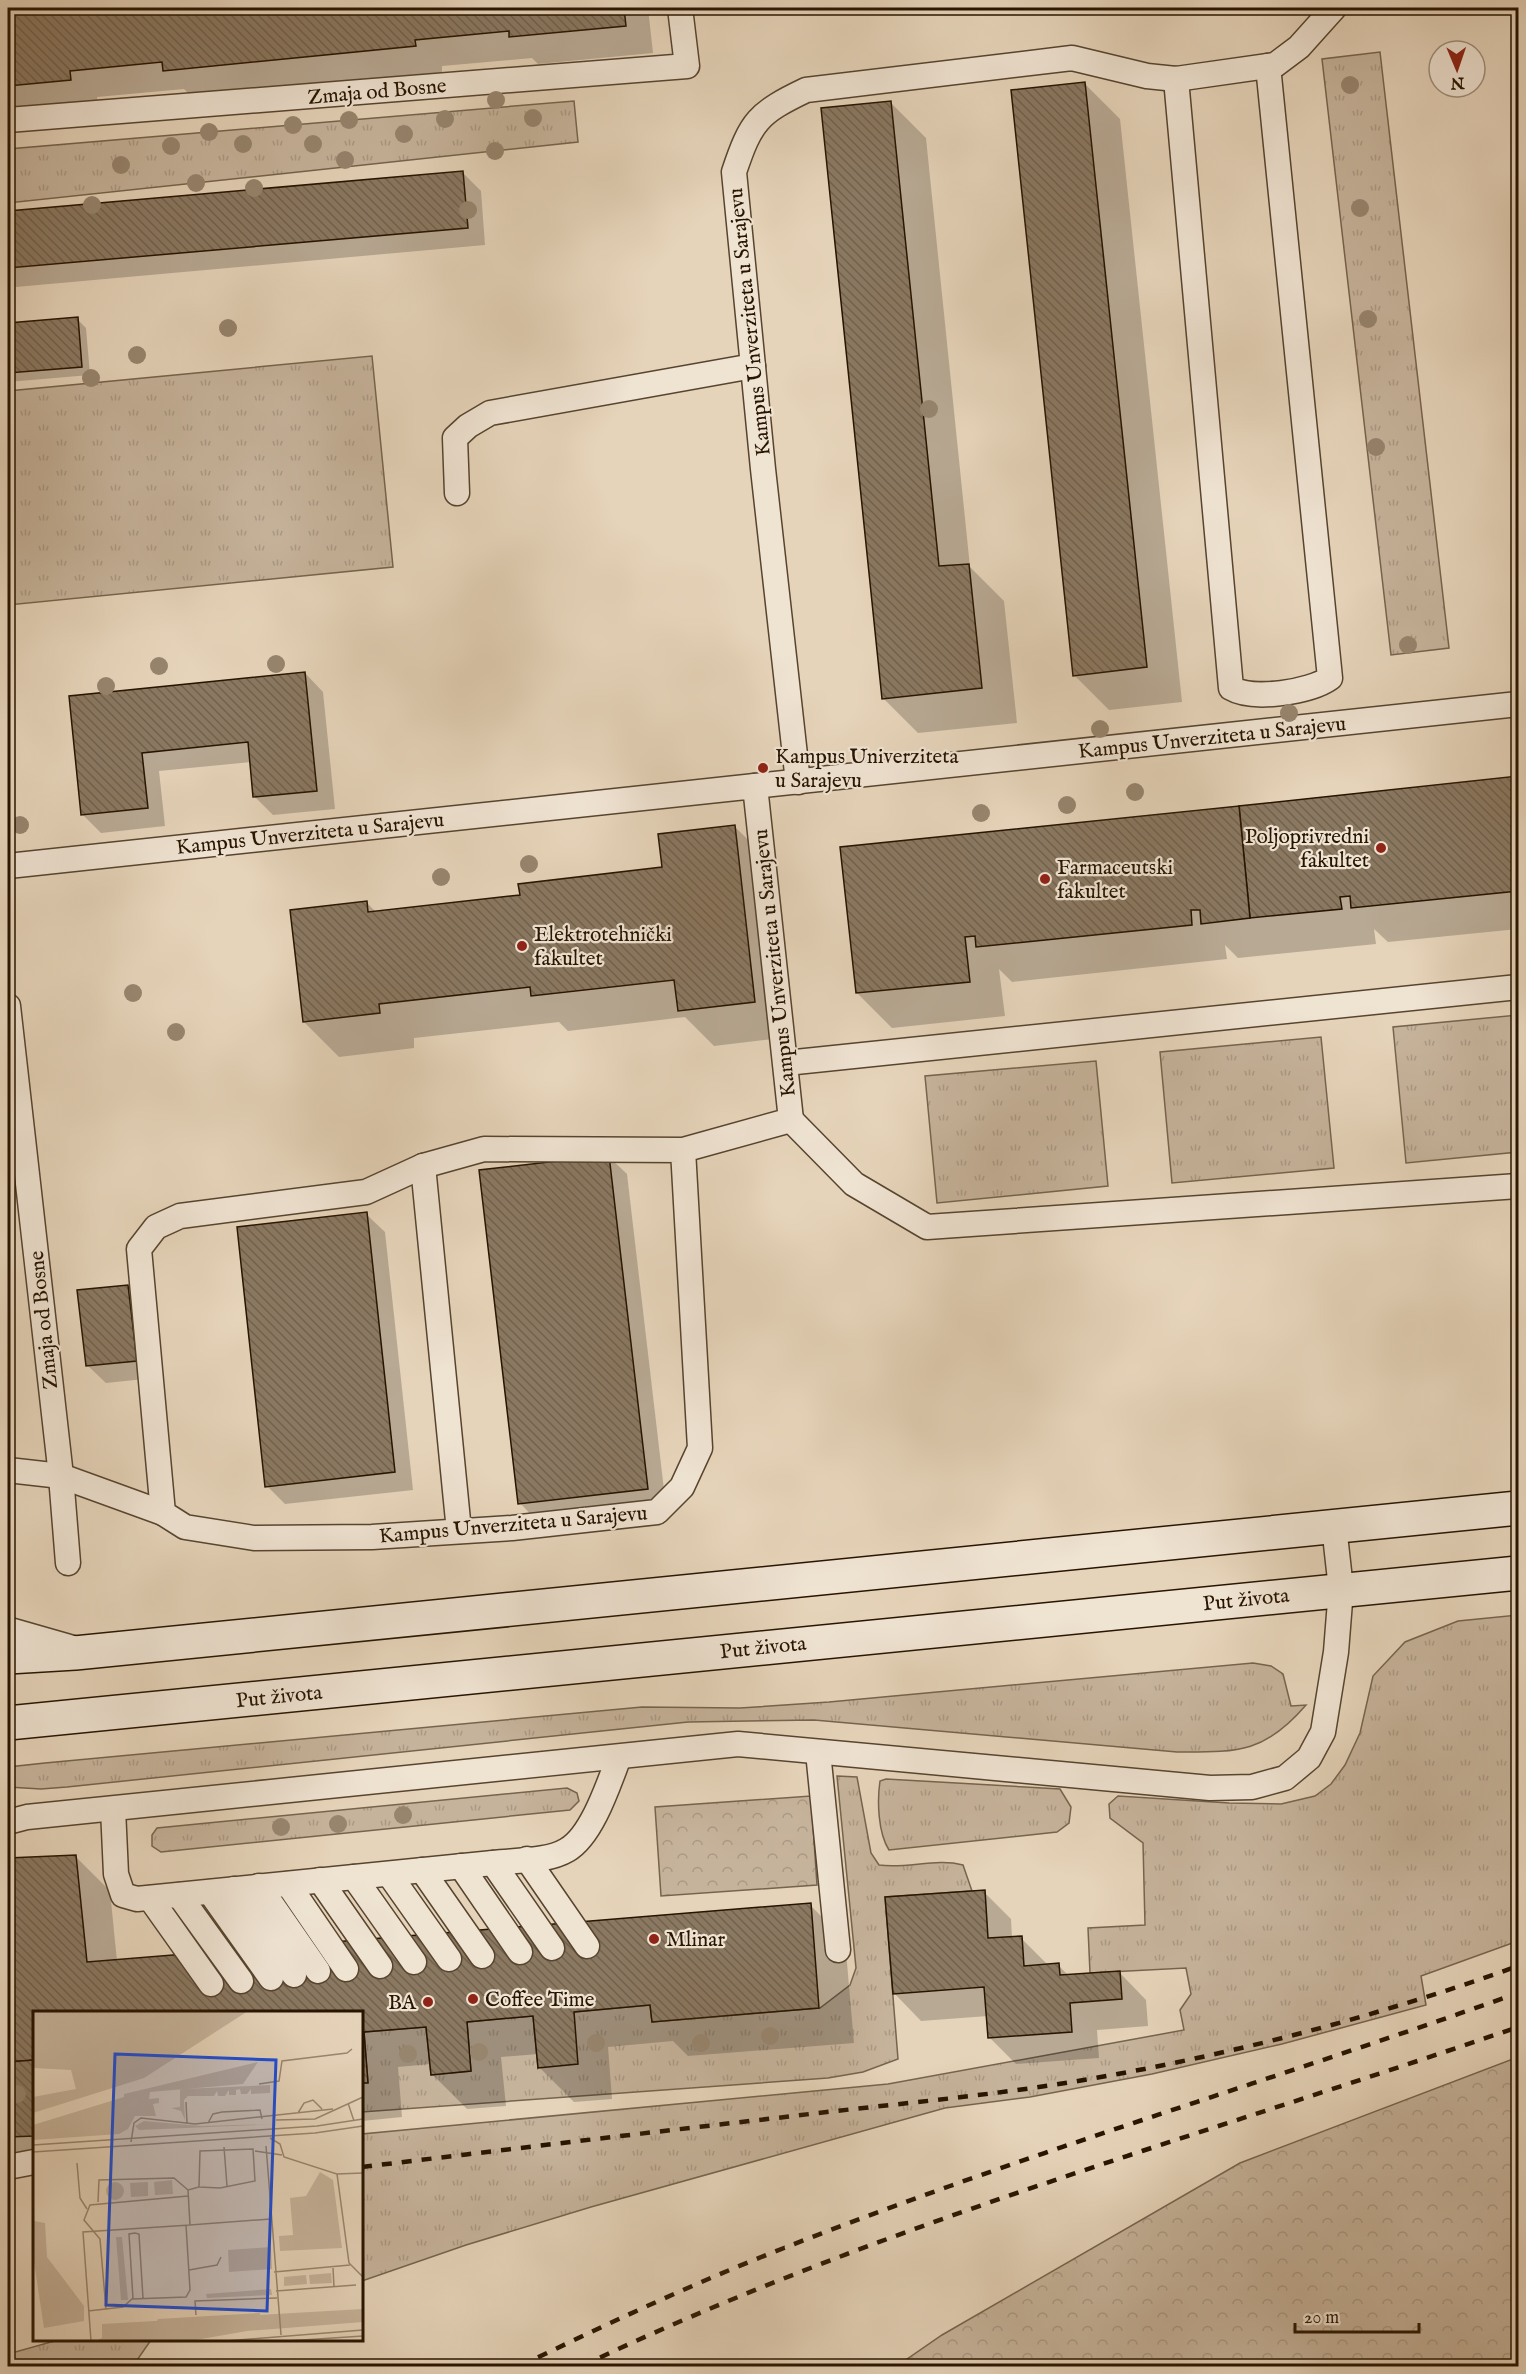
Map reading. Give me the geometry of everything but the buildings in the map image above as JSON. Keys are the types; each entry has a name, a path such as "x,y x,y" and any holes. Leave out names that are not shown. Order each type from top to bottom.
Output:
{"street":[{"path":"8,1657 75,1653 1518,1508"},
{"name":"Put života","path":"8,1724 1518,1573"},
{"path":"8,1634 75,1653"}],"lane":[{"name":"Zmaja od Bosne","path":"8,120 687,66 680,8"},
{"name":"Kampus Unverziteta u Sarajevu","path":"798,782 734,172 746,137 769,108 806,90 1072,58 1147,76 1176,79 1275,65 1299,46 1334,8"},
{"path":"1176,79 1231,688 1242,694 1271,694 1318,686 1330,678 1268,66"},
{"path":"457,493 455,438 490,413 753,366"},
{"name":"Kampus Unverziteta u Sarajevu","path":"8,866 1518,704"},
{"name":"Kampus Unverziteta u Sarajevu","path":"8,1470 61,1476 163,1513 185,1527 254,1538 372,1537 657,1512 682,1486 699,1448 682,1150 791,1120 755,786"},
{"path":"786,1063 1518,987"},
{"name":"Zmaja od Bosne","path":"8,1006 61,1476 68,1563"},
{"path":"791,1120 854,1184 927,1227 1518,1186"},
{"path":"163,1513 139,1249 156,1227 180,1216 366,1191 423,1166 484,1149 682,1150"},
{"path":"423,1166 459,1531"},
{"path":"14,1818 738,1744 1210,1788 1252,1786 1285,1778 1309,1758 1323,1732 1336,1652 1341,1589 1334,1526"},
{"path":"818,1752 838,1950"},
{"path":"113,1809 116,1874 123,1895 137,1899 389,1874 527,1859 566,1851 578,1841 606,1794 619,1757"},
{"path":"527,1859 587,1946"},
{"path":"493,1863 552,1948"},
{"path":"460,1866 520,1952"},
{"path":"422,1870 482,1956"},
{"path":"389,1874 449,1959"},
{"path":"354,1877 414,1962"},
{"path":"320,1880 380,1965"},
{"path":"288,1884 346,1969"},
{"path":"259,1886 318,1971"},
{"path":"210,1892 282,1977 234,1889"},
{"path":"179,1895 241,1982"},
{"path":"150,1898 211,1984"},
{"path":"8,2167 33,2162"}],"green space":[{"path":"1380,52 1449,648 1391,655 1322,59"},
{"path":"574,101 578,142 8,203 8,149"},
{"path":"372,356 393,567 8,605 8,391"},
{"path":"1518,1015 1518,1152 1406,1163 1393,1027"},
{"path":"1321,1037 1334,1168 1172,1183 1160,1052"},
{"path":"1096,1061 1108,1186 937,1203 925,1076"},
{"path":"1518,1615 1518,1941 1421,1976 1426,2005 1282,2044 1152,2074 1030,2097 945,2108 591,2207 466,2245 363,2281 363,2134 888,2084 1184,2030 1180,2010 1191,1994 1186,1968 1090,1973 1088,1928 1145,1925 1143,1843 1110,1818 1109,1804 1118,1796 1281,1804 1315,1796 1331,1784 1345,1765 1360,1733 1373,1676 1405,1642 1458,1621"},
{"path":"1253,1663 1271,1666 1283,1674 1291,1706 1306,1705 1277,1733 1263,1741 1248,1747 1217,1752 1177,1752 814,1720 688,1722 67,1787 41,1789 8,1787 8,1767 45,1763 642,1707 740,1708 829,1702"},
{"path":"837,1776 857,1777 871,1853 879,1865 953,1863 963,1865 972,1891 885,1897 898,2059 863,2072 828,2078 363,2112 363,2083 368,2082 364,2032 426,2027 431,2075 471,2071 467,2022 533,2016 538,2068 574,2012 650,2005 652,2022 820,2008 850,1985 856,1968"},
{"path":"886,1779 1060,1789 1071,1807 1069,1823 1057,1832 889,1850 883,1835 879,1807 880,1781"},
{"path":"567,1788 577,1793 579,1801 570,1810 161,1852 152,1846 152,1835 157,1828"},
{"path":"811,1796 817,1885 661,1896 655,1807"},
{"path":"1518,2057 1518,2366 897,2366 942,2335 1240,2163"},
{"path":"54,2341 150,2341 133,2366 8,2366 8,2354"}],"railway":[{"path":"363,2167 1078,2081 1190,2060 1301,2033 1410,2002 1518,1966"},
{"path":"520,2366 717,2275 875,2213 1518,1993"},
{"path":"582,2366 696,2315 927,2224 1518,2027"}],"place":[{"name":"Kampus Univerziteta u Sarajevu","path":"763,768"},
{"name":"Poljoprivredni fakultet","path":"1381,848"},
{"name":"Farmaceutski fakultet","path":"1045,879"},
{"name":"Elektrotehnički fakultet","path":"522,946"},
{"name":"Mlinar","path":"654,1939"},
{"name":"Coffee Time","path":"473,1999"},
{"name":"BA","path":"428,2002"}]}
